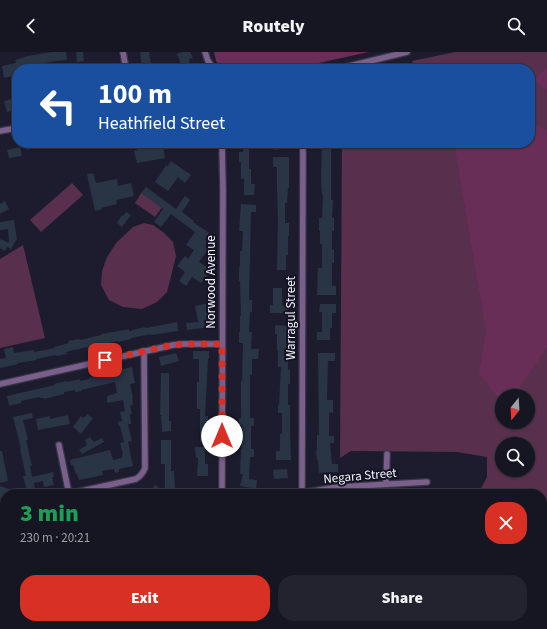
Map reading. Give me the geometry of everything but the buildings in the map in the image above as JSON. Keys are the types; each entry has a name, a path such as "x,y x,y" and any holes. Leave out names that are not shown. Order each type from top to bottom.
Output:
{"street":[{"path":"123,52 125,64"},
{"path":"205,52 210,64"},
{"path":"358,64 407,52"},
{"path":"0,131 12,129"},
{"name":"Norwood Avenue","path":"222,148 222,489"},
{"name":"Warragul Street","path":"302,489 303,148"},
{"path":"0,384 172,345 222,344"},
{"path":"91,489 136,479 140,477 145,468 144,351"},
{"path":"59,445 68,489"},
{"path":"386,484 387,454"},
{"name":"Negara Street","path":"326,489 427,482"}],"shaded area":[{"path":"214,52 369,52 314,64 218,64"},
{"path":"455,52 547,52 547,489 481,489 487,477 487,457 457,452 351,451 340,458 342,148 535,148 535,64 413,64 412,61"},
{"path":"547,68 547,90 535,81 535,78"},
{"path":"535,126 547,130 547,347 519,389 495,389 495,394 479,373 486,331 455,148 535,148"},
{"path":"72,183 83,195 41,232 30,220"},
{"path":"142,192 163,206 155,217 135,203"},
{"path":"144,223 153,225 173,242 176,256 167,292 157,302 142,309 123,307 109,300 101,285 102,271 107,257 117,242 133,227"},
{"path":"23,245 45,338 0,348 0,259"}],"route":[{"path":"105,360 172,345 222,344 222,436"}]}
